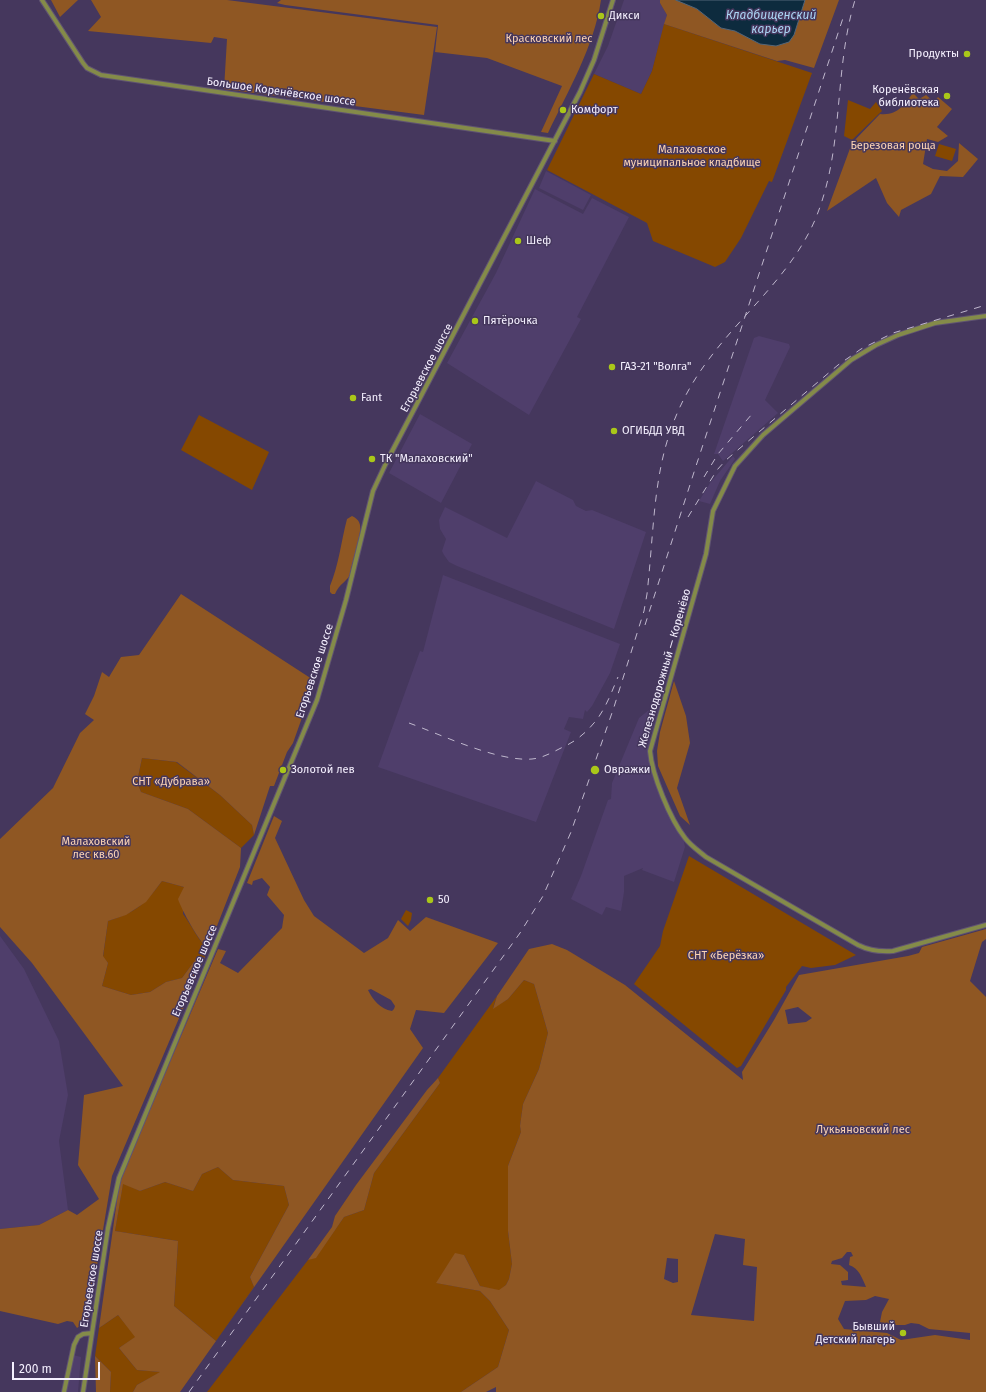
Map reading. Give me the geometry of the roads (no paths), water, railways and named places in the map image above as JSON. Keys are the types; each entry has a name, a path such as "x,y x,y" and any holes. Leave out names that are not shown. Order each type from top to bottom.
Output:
{"main road":[{"name":"Большое Коренёвское шоссе","path":"42,0 83,63 88,68 102,75 555,141"},
{"name":"Егорьевское шоссе","path":"83,1392 108,1228 119,1178 317,700 346,600 373,491 387,461 555,141 594,60 613,0"},
{"name":"Железнодорожный — Коренёво","path":"986,316 935,323 883,342 851,360 763,434 735,466 713,511 706,554 650,751 651,763 657,782 678,826 694,848 706,857 858,945 870,950 882,952 893,951 986,925"},
{"path":"64,1392 75,1342 83,1334 92,1333"}],"water":[{"name":"Кладбищенский карьер","path":"676,0 805,0 794,35 789,42 776,46 760,44 735,31 721,28 697,9"}],"railway":[{"path":"189,1392 520,933 543,896 571,832 614,707 644,611 660,471 676,415 690,387 709,359 780,276 805,240 815,220 831,166 848,27 855,0"},
{"path":"645,625 844,15"},
{"path":"688,517 717,470 726,460 838,365 861,349 893,333 986,305"},
{"path":"704,477 718,454 752,414"},
{"path":"409,723 470,747 487,752 518,759 532,759 568,745 587,731 601,713 618,677"}],"place":[{"name":"Дикси","path":"601,16"},
{"name":"Продукты","path":"967,54"},
{"name":"Коренёвская библиотека","path":"947,96"},
{"name":"Комфорт","path":"563,110"},
{"name":"Шеф","path":"518,241"},
{"name":"Пятёрочка","path":"475,321"},
{"name":"ГАЗ-21 \"Волга\"","path":"612,367"},
{"name":"Fant","path":"353,398"},
{"name":"ОГИБДД УВД","path":"614,431"},
{"name":"ТК \"Малаховский\"","path":"372,459"},
{"name":"Золотой лев","path":"283,770"},
{"name":"Овражки","path":"595,770"},
{"name":"50","path":"430,900"},
{"name":"Бывший Детский лагерь","path":"903,1333"}],"park label":[{"name":"Красковский лес","path":"549,39"},
{"name":"Березовая роща","path":"893,146"},
{"name":"Малаховское муниципальное кладбище","path":"692,156"},
{"name":"СНТ «Дубрава»","path":"171,782"},
{"name":"Малаховский лес кв.60","path":"96,848"},
{"name":"СНТ «Берёзка»","path":"726,956"},
{"name":"Лукьяновский лес","path":"863,1130"}]}
